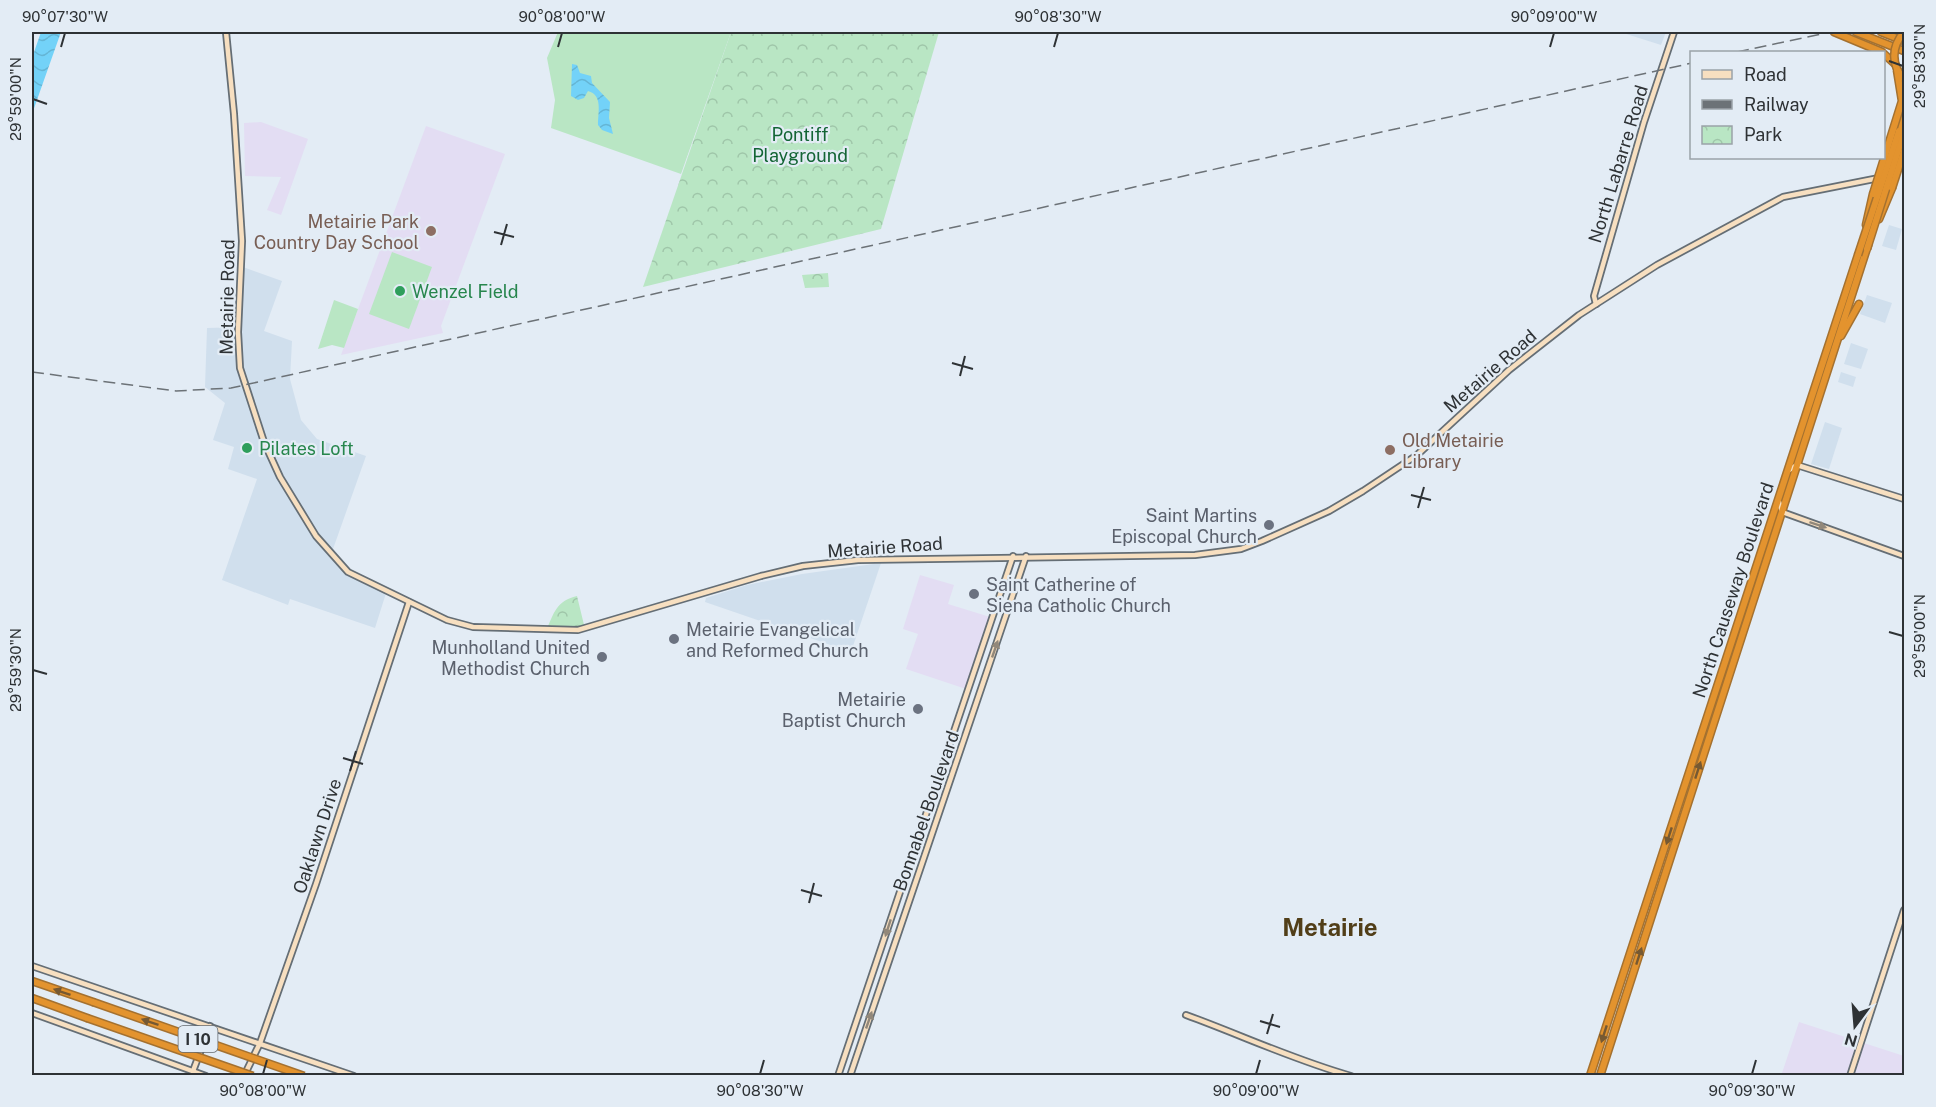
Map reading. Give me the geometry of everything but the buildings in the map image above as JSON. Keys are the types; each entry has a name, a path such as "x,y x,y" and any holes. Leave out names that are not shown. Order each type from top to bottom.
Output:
{"highway":[{"path":"1834,32 1878,51"},
{"path":"1856,32 1905,51"},
{"path":"1881,32 1905,41"},
{"path":"1885,156 1902,101 1896,67 1896,46 1905,32"},
{"path":"1885,55 1905,79"},
{"name":"North Causeway Boulevard","path":"1864,248 1905,114"},
{"name":"North Causeway Boulevard","path":"1590,1076 1787,473 1905,132"},
{"path":"1864,248 1905,151"},
{"path":"1864,248 1873,194 1884,159"},
{"name":"North Causeway Boulevard","path":"1600,1076 1837,342 1861,256"},
{"path":"1837,342 1859,304"},
{"name":"I 10","path":"32,981 304,1076"},
{"name":"I 10","path":"32,998 253,1076"}],"main road":[{"name":"Metairie Road","path":"226,32 242,241 238,332 243,377 271,459 316,536 348,572 447,620 473,627 578,630 761,576 803,566 893,558 1195,555 1241,549 1341,505 1417,455 1509,370 1596,304 1657,265 1783,196 1873,180 1905,170"},
{"name":"North Labarre Road","path":"1596,304 1594,296 1611,230 1674,32"},
{"path":"1787,473 1790,467 1797,465 1905,499"},
{"path":"1781,493 1779,504 1782,512 1905,556"},
{"name":"Bonnabel Boulevard","path":"838,1076 1013,556"},
{"name":"Bonnabel Boulevard","path":"850,1076 1026,556"},
{"name":"Oaklawn Drive","path":"244,1076 260,1043 316,884 409,602"},
{"path":"1850,1076 1905,910"},
{"path":"32,966 354,1076"},
{"path":"32,1013 206,1076"},
{"path":"1186,1015 1257,1041 1282,1054 1351,1076"},
{"path":"193,1071 210,1026"}],"shaded area":[{"path":"1620,32 1666,32 1661,45"},
{"path":"261,122 308,139 281,215 267,210 281,177 245,176 244,123"},
{"name":"Metairie Park Country Day School","path":"426,126 505,154 441,326 443,333 341,355"},
{"path":"1889,225 1902,229 1896,250 1882,246"},
{"path":"243,267 282,281 264,331 292,341 290,379 301,420 317,439 366,456 333,549 348,569 387,590 375,628 290,599 288,605 222,580 257,479 228,469 234,447 213,440 225,403 205,387 207,328 242,327"},
{"path":"1867,295 1892,303 1885,323 1860,314"},
{"path":"1851,343 1868,349 1861,369 1844,364"},
{"path":"1841,372 1856,377 1853,387 1838,382"},
{"path":"1825,422 1842,428 1829,469 1811,464"},
{"path":"881,563 851,652 705,602 706,598 747,585 802,574"},
{"path":"920,575 954,585 948,604 990,617 966,689 906,669 918,634 903,629"},
{"path":"1799,1022 1904,1056 1904,1075 1781,1076"}],"green space":[{"path":"558,32 731,32 681,174 551,128 555,100 547,58"},
{"name":"Pontiff Playground","path":"731,32 939,32 881,229 643,287"},
{"name":"Wenzel Field","path":"392,252 432,267 409,329 369,314"},
{"path":"828,273 829,287 805,288 802,275"},
{"path":"334,300 358,309 344,348 332,345 318,349"},
{"path":"577,596 585,629 546,631 560,605"}],"water":[{"path":"41,32 61,32 32,114 32,58"},
{"path":"572,64 577,65 580,73 591,76 592,83 610,102 609,118 613,134 602,130 598,125 599,105 593,93 588,91 584,98 578,100 571,96"}],"railway":[{"path":"1742,51 1831,32"},
{"path":"32,372 176,391 231,388 1690,63"}],"place":[{"name":"Metairie Park Country Day School","path":"431,231"},
{"name":"Wenzel Field","path":"400,291"},
{"name":"Pilates Loft","path":"247,448"},
{"name":"Old Metairie Library","path":"1390,450"},
{"name":"Saint Martins Episcopal Church","path":"1269,525"},
{"name":"Saint Catherine of Siena Catholic Church","path":"974,594"},
{"name":"Metairie Evangelical and Reformed Church","path":"674,639"},
{"name":"Munholland United Methodist Church","path":"602,657"},
{"name":"Metairie Baptist Church","path":"918,709"}],"district":[{"name":"Metairie","path":"1330,927"}]}
